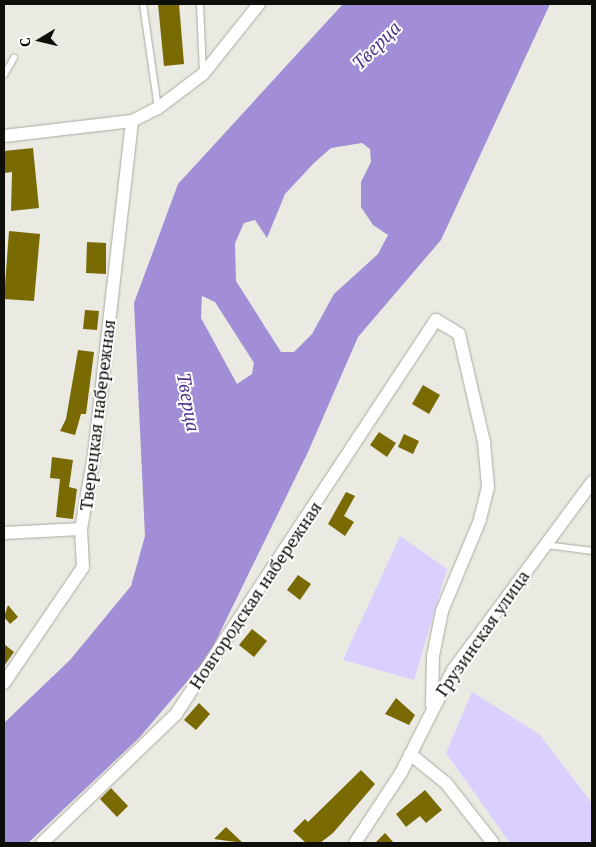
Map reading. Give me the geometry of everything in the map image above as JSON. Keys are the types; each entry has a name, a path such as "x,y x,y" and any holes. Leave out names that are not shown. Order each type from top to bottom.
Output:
{"street":[{"path":"4,136 132,121 158,108 203,74 259,4"},
{"name":"Тверецкая набережная","path":"4,683 83,567 81,529 94,455 132,121"},
{"name":"Новгородская набережная","path":"42,843 176,714 436,320 459,334 484,442 488,487 480,520 442,611 433,656 432,705"},
{"name":"Грузинская улица","path":"354,843 376,815 410,754 432,705 592,482"},
{"path":"4,533 81,529"},
{"path":"410,754 446,783 493,843"}],"lane":[{"path":"144,4 158,108"},
{"path":"200,4 203,74"},
{"path":"4,75 14,58"},
{"path":"546,545 592,551"}],"shaded area":[{"path":"400,536 447,569 414,680 343,660"},
{"path":"472,692 539,734 592,803 592,843 510,843 446,753"}],"water":[{"name":"Тверца","path":"343,4 550,4 441,240 358,337 308,452 208,657 139,738 28,843 4,843 4,723 70,660 131,586 145,536 134,303 178,184","holes":["362,143 370,149 371,162 361,182 361,207 373,225 388,235 378,254 334,294 312,334 294,352 281,352 236,281 235,243 244,223 255,220 267,238 285,194 314,163 331,148","202,296 215,302 254,363 252,374 237,384 201,318"]}],"building":[{"path":"158,4 179,4 184,64 164,66"},
{"path":"33,148 39,208 11,211 12,172 4,173 4,151"},
{"path":"9,231 40,234 34,301 4,299"},
{"path":"87,242 106,243 106,274 86,273"},
{"path":"85,310 99,311 97,330 83,329"},
{"path":"78,350 94,352 86,414 81,414 75,435 60,431 66,419"},
{"path":"423,385 440,395 429,414 412,404"},
{"path":"379,432 396,443 387,457 370,445"},
{"path":"404,434 419,441 413,454 398,447"},
{"path":"52,457 73,460 69,487 77,489 73,519 56,517 60,479 50,478"},
{"path":"346,492 355,496 344,516 354,522 345,536 328,524"},
{"path":"298,575 311,584 300,600 287,590"},
{"path":"8,605 18,617 10,624 4,617"},
{"path":"252,629 267,641 254,657 239,645"},
{"path":"4,644 14,652 4,666"},
{"path":"396,698 415,715 409,725 385,714"},
{"path":"199,703 210,714 196,730 184,720"},
{"path":"361,770 375,784 333,833 320,843 306,843 293,831 305,819 308,822"},
{"path":"111,788 128,806 117,817 100,799"},
{"path":"425,790 442,810 426,823 420,816 406,827 396,814"},
{"path":"226,827 243,843 214,839"},
{"path":"385,833 394,843 375,843"}]}
